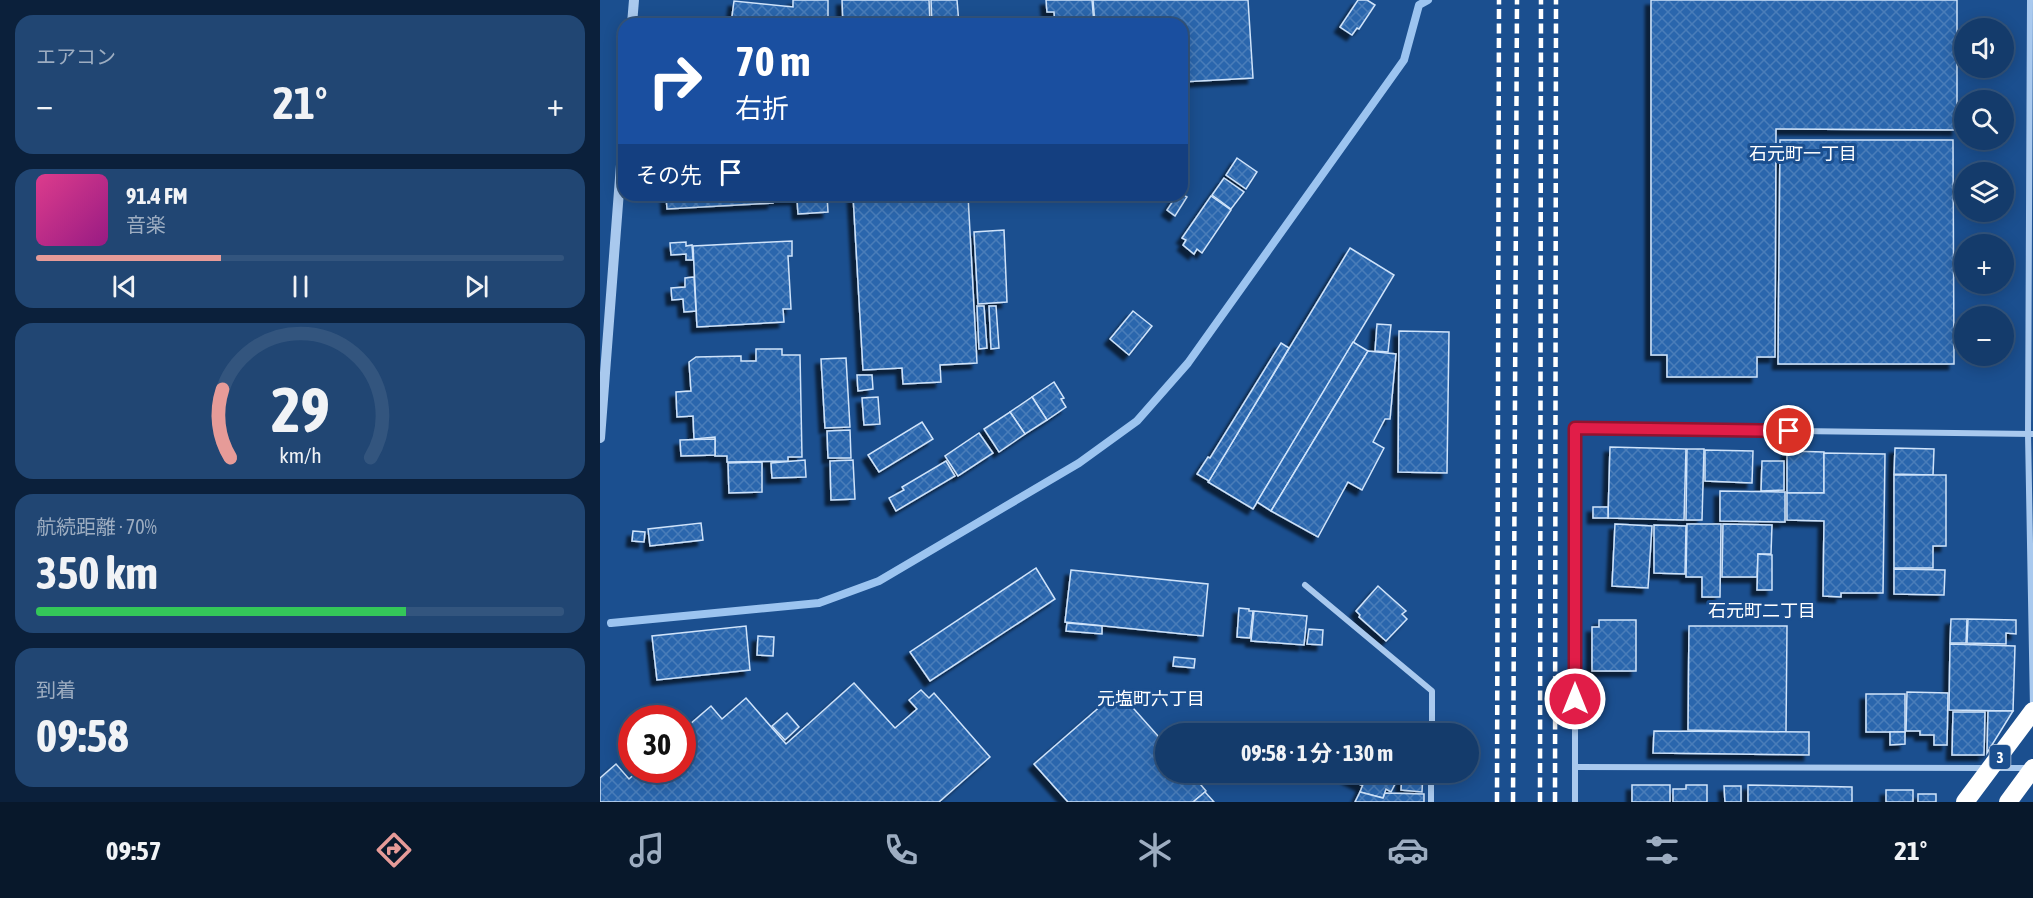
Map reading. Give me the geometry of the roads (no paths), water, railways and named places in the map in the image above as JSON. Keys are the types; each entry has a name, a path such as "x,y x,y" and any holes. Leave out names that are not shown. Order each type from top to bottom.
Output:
{"highway":[{"name":"3","path":"1965,802 2033,713"},
{"name":"3","path":"2008,802 2033,768"}],"street":[{"path":"632,18 634,0"},
{"path":"2030,0 2030,434 2033,713"},
{"path":"600,438 618,201"},
{"path":"1575,802 1575,428 2030,434"},
{"path":"1305,585 1432,691 1432,723"},
{"path":"1575,767 2033,768"},
{"path":"1431,783 1431,802"}],"waterway":[{"path":"611,623 819,603 879,581 1079,463 1137,421 1188,363 1404,60 1419,5 1428,0"}],"railway":[{"path":"1497,802 1499,0"},
{"path":"1513,802 1517,0"},
{"path":"1540,802 1541,0"},
{"path":"1555,802 1556,0"}],"district":[{"name":"石元町一丁目","path":"1803,153"},
{"name":"石元町二丁目","path":"1762,610"},
{"name":"元塩町六丁目","path":"1151,698"}]}
